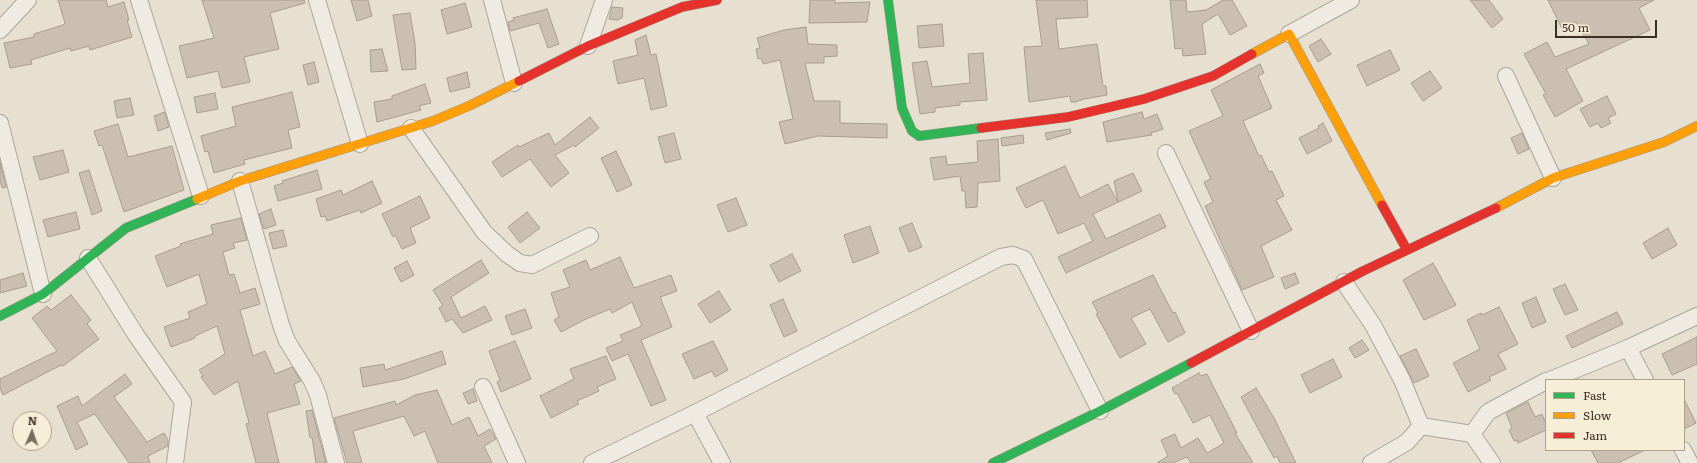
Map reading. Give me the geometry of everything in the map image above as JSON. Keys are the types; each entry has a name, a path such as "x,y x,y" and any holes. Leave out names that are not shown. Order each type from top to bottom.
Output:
{"street":[{"path":"0,30 28,0"},
{"path":"139,0 201,196"},
{"path":"317,0 360,144"},
{"path":"492,0 514,83"},
{"path":"588,46 604,0"},
{"path":"0,316 43,294 126,228 240,181 433,121 471,105 588,46 682,7 716,0"},
{"path":"888,0 902,108 907,123 912,131 919,136 1068,117 1144,99 1213,76 1351,0"},
{"path":"1290,34 1305,66 1407,250"},
{"path":"1506,76 1553,178"},
{"path":"0,123 43,294"},
{"path":"993,463 1100,411 1363,271 1493,210 1553,178 1664,142 1697,126"},
{"path":"411,128 484,232 507,254 520,263 532,265 590,236"},
{"path":"1166,153 1251,330"},
{"path":"240,181 281,325 287,341 312,381 318,395 336,463"},
{"path":"592,463 695,413 1001,257 1013,255 1024,259 1100,411"},
{"path":"88,258 136,335 183,402 175,463"},
{"path":"1344,282 1373,325 1402,380 1421,426"},
{"path":"1552,379 1628,348 1697,316"},
{"path":"1628,348 1644,379"},
{"path":"1472,434 1488,412 1545,382"},
{"path":"483,387 517,463"},
{"path":"695,413 722,463"},
{"path":"1421,426 1472,434 1492,463"},
{"path":"1371,463 1407,442 1421,426"},
{"path":"1684,451 1690,463"}],"building":[{"path":"58,0 106,0 108,7 124,2 132,37 90,50 89,46 71,51 70,48 31,60 32,64 10,68 4,43 34,37 34,34 63,25 65,23"},
{"path":"202,0 304,0 305,3 270,13 279,49 244,57 250,82 222,88 218,71 187,78 179,46 214,38"},
{"path":"351,0 368,0 372,16 357,21"},
{"path":"810,0 835,0 835,3 870,2 867,22 809,23"},
{"path":"1036,0 1087,0 1088,17 1056,19 1059,49 1097,44 1103,86 1106,86 1107,95 1076,102 1071,102 1070,96 1029,102 1024,47 1042,46"},
{"path":"1170,0 1186,0 1187,12 1206,10 1223,0 1232,0 1247,26 1230,35 1218,14 1202,24 1206,54 1183,56 1182,48 1175,49"},
{"path":"1470,0 1489,0 1503,19 1492,28"},
{"path":"1548,0 1654,0 1639,8 1650,30 1566,69 1583,101 1555,117 1543,95 1546,94 1524,54 1547,42 1555,57 1589,44 1576,22 1562,29"},
{"path":"465,3 472,27 447,34 441,10"},
{"path":"612,7 623,8 622,18 617,20 609,19"},
{"path":"547,9 559,44 548,48 539,23 510,31 508,22 514,20 513,18"},
{"path":"410,13 415,43 416,69 402,70 393,15"},
{"path":"942,24 944,46 919,48 917,26"},
{"path":"806,27 808,44 837,45 837,56 824,57 824,63 805,63 814,101 840,101 840,123 887,124 887,138 818,136 785,144 779,122 793,119 780,60 763,64 761,58 758,59 756,49 760,48 757,38 784,30"},
{"path":"646,35 651,55 656,54 667,106 651,110 644,78 618,84 613,61 638,55 635,40"},
{"path":"1321,39 1331,54 1318,62 1309,46"},
{"path":"382,49 388,71 371,72 370,50"},
{"path":"1390,50 1400,70 1367,86 1357,65"},
{"path":"983,53 987,100 960,102 960,105 935,108 935,112 920,114 912,63 927,61 932,87 970,83 968,54"},
{"path":"314,62 319,82 308,85 303,65"},
{"path":"1260,64 1264,73 1258,76 1272,108 1243,121 1259,156 1261,155 1269,172 1272,171 1284,196 1276,200 1292,230 1261,246 1274,277 1242,290 1205,206 1213,202 1204,182 1211,179 1189,131 1223,116 1211,90"},
{"path":"1430,71 1442,88 1423,101 1411,83"},
{"path":"467,72 470,87 450,92 447,78"},
{"path":"425,84 431,103 419,106 421,110 377,122 374,102 392,99 392,96"},
{"path":"292,92 300,127 288,130 292,148 244,160 245,164 214,173 208,151 205,152 201,136 236,126 232,107"},
{"path":"215,93 218,109 197,113 194,97"},
{"path":"1607,96 1616,114 1608,118 1611,123 1601,128 1598,123 1590,127 1580,109"},
{"path":"130,98 134,115 117,118 114,101"},
{"path":"165,112 169,127 158,131 154,116"},
{"path":"1142,112 1144,119 1157,114 1163,129 1151,133 1152,135 1107,142 1103,122"},
{"path":"590,117 599,128 575,147 574,145 555,155 569,173 551,187 530,159 502,177 492,162 518,145 519,147 549,133 555,145"},
{"path":"1323,123 1332,141 1307,154 1299,138 1319,128 1318,126"},
{"path":"118,124 128,157 172,146 184,190 124,212 102,145 99,146 94,131"},
{"path":"1070,129 1071,133 1047,140 1045,133"},
{"path":"674,133 681,159 665,163 658,137"},
{"path":"1522,133 1529,149 1518,154 1511,138"},
{"path":"1023,135 1024,143 1002,146 1001,138"},
{"path":"998,139 1000,181 978,183 977,207 966,208 965,191 962,191 960,176 934,180 930,158 946,156 947,165 978,162 977,141"},
{"path":"63,150 69,172 40,180 33,157"},
{"path":"616,151 632,185 617,192 601,158"},
{"path":"0,162 6,187 2,188 0,180"},
{"path":"1065,166 1080,198 1108,184 1118,202 1114,181 1133,173 1142,191 1093,214 1106,239 1160,214 1166,227 1066,273 1058,257 1093,241 1084,223 1058,234 1043,200 1026,208 1016,188"},
{"path":"89,170 102,211 92,215 79,173"},
{"path":"317,170 322,189 278,201 274,186 283,183 282,181"},
{"path":"372,181 382,203 361,213 360,210 327,221 325,216 321,217 316,199 341,190 343,195"},
{"path":"420,196 430,218 410,228 416,243 402,249 395,235 393,237 382,214"},
{"path":"736,198 747,225 728,232 717,205"},
{"path":"271,209 276,225 264,229 259,214"},
{"path":"76,212 80,229 48,237 43,220"},
{"path":"527,212 540,228 520,243 508,227"},
{"path":"241,218 247,240 233,243 235,248 223,252 229,275 234,274 240,293 255,288 260,304 240,310 253,356 265,351 275,374 292,367 301,381 294,384 300,404 267,413 279,463 256,463 246,424 249,423 238,381 214,395 201,377 203,376 199,370 225,354 217,326 195,336 195,338 171,347 164,327 190,318 188,312 207,304 199,274 167,287 155,256 181,246 180,244 213,234 211,225"},
{"path":"912,223 922,247 909,252 899,228"},
{"path":"870,226 879,253 853,263 844,235"},
{"path":"1668,228 1677,245 1652,259 1643,243"},
{"path":"283,230 287,246 273,249 269,233"},
{"path":"792,254 801,271 779,282 770,265"},
{"path":"620,257 634,288 671,275 677,291 660,297 672,327 641,340 666,400 651,406 628,354 612,361 606,348 623,341 620,335 642,326 632,302 612,313 610,309 561,332 554,320 559,317 551,293 570,287 563,270 586,260 590,270"},
{"path":"481,260 489,273 451,297 461,318 485,306 492,320 463,333 452,319 446,322 439,308 443,306 433,290"},
{"path":"407,261 414,275 401,282 394,268"},
{"path":"1433,263 1456,305 1424,320 1403,280"},
{"path":"23,273 27,286 0,293 0,280"},
{"path":"1295,273 1299,283 1285,289 1281,278"},
{"path":"1153,275 1173,313 1175,312 1185,333 1168,342 1150,309 1131,318 1146,344 1120,358 1096,314 1098,313 1092,302"},
{"path":"1565,284 1578,310 1565,315 1553,289"},
{"path":"719,291 731,310 710,323 698,304"},
{"path":"71,295 91,320 87,324 99,339 63,366 61,365 3,395 0,388 0,379 57,351 32,318 47,306 51,310"},
{"path":"1536,297 1546,322 1532,328 1522,303"},
{"path":"783,299 797,331 784,337 770,305"},
{"path":"1499,307 1518,344 1498,354 1506,369 1489,377 1491,380 1468,392 1453,363 1480,349 1467,320 1481,313 1482,315"},
{"path":"525,309 532,328 512,335 505,316"},
{"path":"1617,312 1623,324 1572,348 1566,336"},
{"path":"1697,337 1697,364 1672,375 1662,354"},
{"path":"1362,340 1369,350 1355,358 1349,348"},
{"path":"515,341 531,379 501,392 497,382 500,380 489,351"},
{"path":"713,341 728,370 715,377 712,371 694,379 682,354"},
{"path":"1416,349 1429,376 1414,383 1400,356"},
{"path":"442,351 446,364 404,379 363,387 360,368 384,364 385,370"},
{"path":"606,356 616,379 597,387 599,391 577,401 579,404 551,418 540,396 574,379 570,369"},
{"path":"1333,359 1342,377 1310,393 1301,375"},
{"path":"1199,373 1201,376 1207,374 1237,433 1235,433 1253,463 1191,463 1187,457 1173,463 1157,463 1168,456 1161,440 1175,434 1181,448 1198,438 1207,453 1224,443 1210,415 1193,423 1177,393 1175,394 1172,388"},
{"path":"125,374 132,384 114,397 147,442 164,433 168,440 168,446 148,456 150,463 129,463 95,414 77,422 88,444 76,450 57,406 78,396 82,406"},
{"path":"1256,388 1274,418 1296,463 1280,463 1277,456 1274,458 1241,397"},
{"path":"473,389 477,401 468,404 463,393"},
{"path":"437,390 452,425 469,417 478,436 490,429 496,439 484,446 492,463 438,463 425,431 414,436 404,416 353,431 362,463 347,463 334,418 395,401 396,405 415,395"},
{"path":"1685,401 1696,423 1685,428"},
{"path":"1528,402 1535,417 1542,414 1545,422 1545,430 1518,443 1517,440 1514,441 1509,430 1512,428 1506,413"},
{"path":"312,410 326,463 316,463 306,411"},
{"path":"1592,451 1643,451 1618,463 1598,463"}],"traffic: fast":[{"path":"888,0 902,108 912,131 919,136 981,128"},
{"path":"0,316 43,294 126,228 197,199"},
{"path":"993,463 1100,411 1191,363"}],"traffic: slow":[{"path":"1252,54 1289,34 1382,205"},
{"path":"197,199 240,181 433,121 471,105 519,81"},
{"path":"1496,208 1553,178 1664,142 1697,126"}],"traffic: jam":[{"path":"519,81 588,46 682,7 717,0"},
{"path":"981,128 1068,117 1144,99 1213,76 1252,54"},
{"path":"1382,205 1407,250"},
{"path":"1191,363 1363,271 1496,208"}]}
